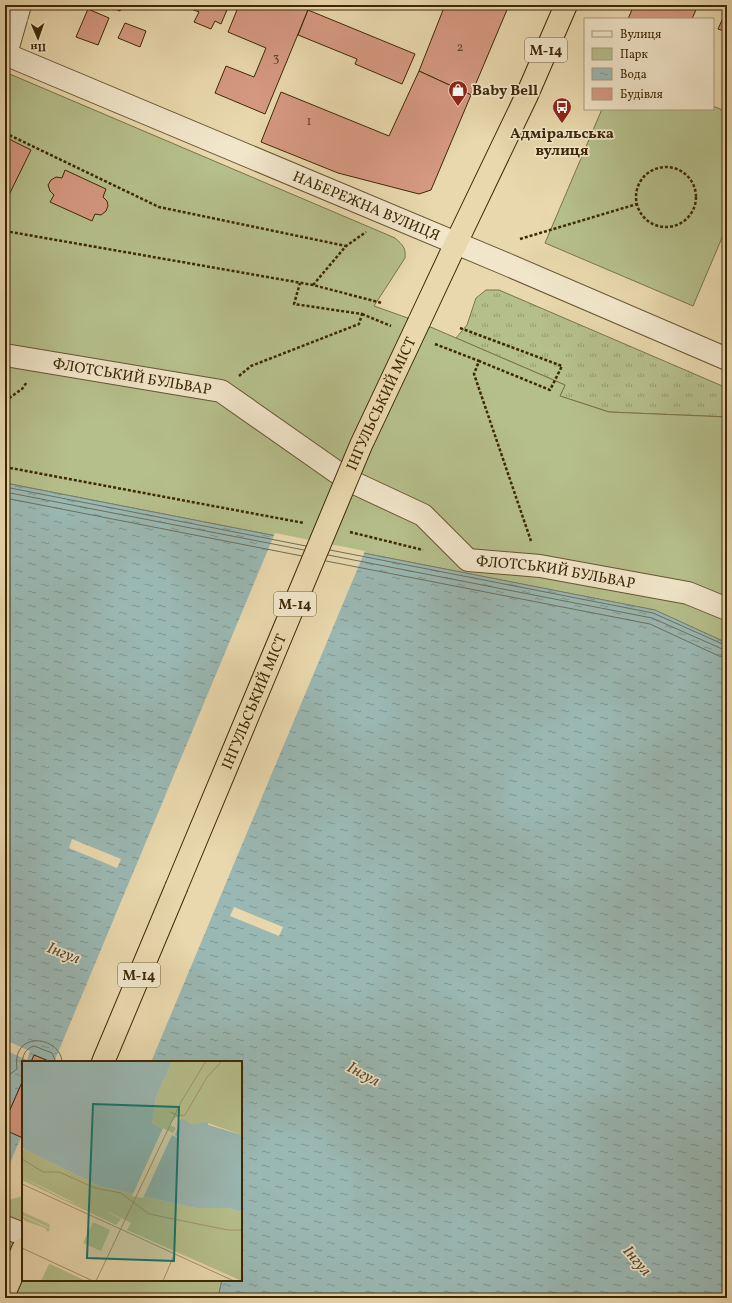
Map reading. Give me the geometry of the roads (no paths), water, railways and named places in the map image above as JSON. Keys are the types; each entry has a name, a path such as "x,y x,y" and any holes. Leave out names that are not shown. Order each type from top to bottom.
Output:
{"highway":[{"name":"М-14","path":"456,243 528,95 566,5"},
{"name":"ІНГУЛЬСЬКИЙ МІСТ","path":"103,1061 362,445 456,243"},
{"path":"5,1292 22,1251"}],"street":[{"path":"5,54 20,5"},
{"name":"НАБЕРЕЖНА ВУЛИЦЯ","path":"5,54 456,243 727,359"},
{"name":"ФЛОТСЬКИЙ БУЛЬВАР","path":"5,355 221,391 348,480 423,515 468,560 540,566 688,593 727,609"},
{"path":"5,1227 22,1234"}],"water":[{"name":"Інгул","path":"5,483 655,610 727,643 727,1298 218,1298 222,1281 242,1281 242,1061 49,1061 34,1055 31,1061 22,1061 22,1082 5,1121"},
{"path":"5,1130 22,1138 22,1141 5,1199"}],"place":[{"name":"Baby Bell","path":"458,107"},
{"name":"Адміральська вулиця","path":"562,124"}]}
